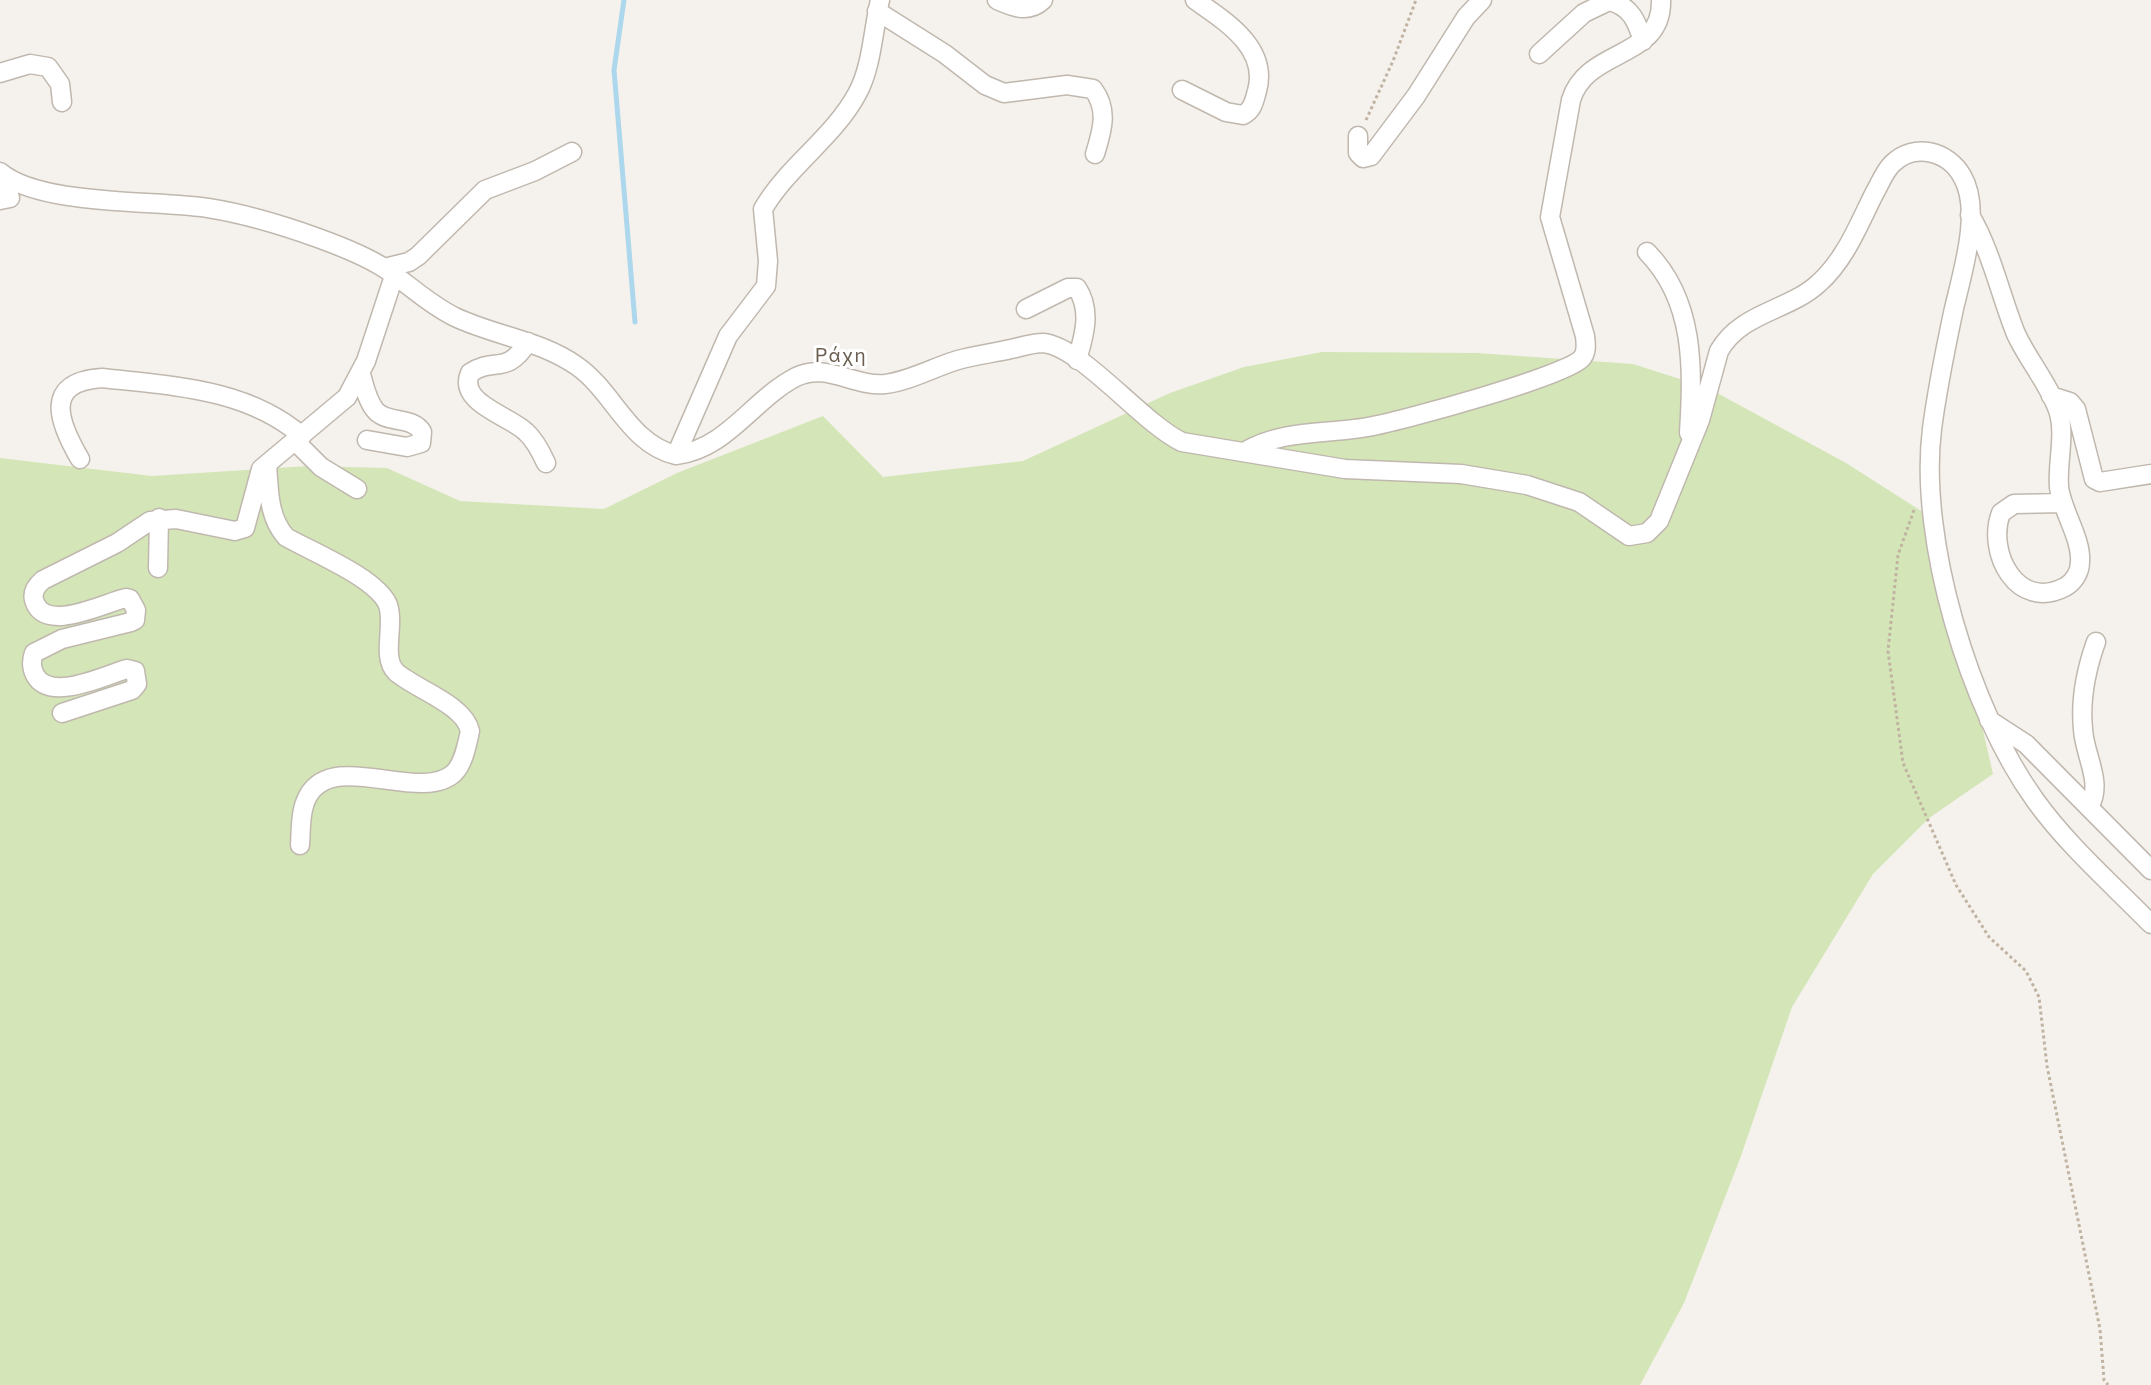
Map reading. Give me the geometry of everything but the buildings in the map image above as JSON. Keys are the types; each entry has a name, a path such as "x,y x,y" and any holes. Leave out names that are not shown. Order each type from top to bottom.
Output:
{"street":[{"path":"997,0 1024,9 1037,6 1043,0"},
{"path":"1182,90 1226,112 1243,115 1253,105 1259,82 1256,59 1242,36 1195,0"},
{"path":"1358,136 1358,153 1364,158 1371,156 1416,96 1466,17 1482,0"},
{"path":"1244,452 1282,437 1372,427 1455,405 1561,370 1583,357 1586,348 1585,336 1552,228 1550,207 1575,88 1595,66 1643,41 1655,28 1661,10 1661,0"},
{"path":"1539,54 1584,13 1609,1 1628,9 1635,17 1643,41"},
{"path":"676,455 728,336 766,286 768,261 763,209 793,171 827,135 858,93 865,75 878,5 985,85 1004,93 1067,85 1093,88 1104,116 1095,154"},
{"path":"0,73 30,64 48,67 60,84 62,102"},
{"path":"2,174 31,187 64,195 207,208 254,218 321,239 389,272 429,304 457,318 528,342 563,357 589,375 645,442 663,452 676,455 700,449 720,437 789,382 806,374 820,372 885,384 959,359 1035,344 1052,346 1077,360 1170,436 1202,446 1345,469 1461,474 1527,485 1579,502 1624,534 1634,537 1653,530 1659,521 1700,420 1719,351 1725,341 1751,320 1811,290 1821,282 1840,258 1892,164 1912,153 1922,151 1946,158 1962,175 1967,187 1970,215 1965,259 1932,428 1929,502 1955,621 1969,669 1989,720 2021,780 2061,834 2151,924"},
{"path":"62,713 132,690 137,684 135,670 127,669 68,687 47,686 39,681 32,666 34,653 62,639 131,622 135,620 136,610 130,599 126,598 75,615 45,612 39,610 35,603 33,595 36,586 43,580 117,543 139,526 159,518 176,519 235,531 245,528 259,476 267,463 299,439 347,397 361,374 389,272 418,256 485,189 535,171 572,152"},
{"path":"0,200 10,198 2,174"},
{"path":"1970,215 1988,251 2019,341 2058,410 2061,429 2058,465 2063,503 2081,556 2078,573 2068,586 2048,593 2022,588 2013,581 2002,561 1998,524 2001,513 2014,504 2063,503"},
{"path":"1647,252 1668,276 1677,293 1689,340 1691,378 1688,449"},
{"path":"1026,309 1068,288 1077,288 1085,305 1086,327 1077,360"},
{"path":"528,342 520,355 508,364 479,368 470,373 468,386 473,396 483,405 525,430 546,463"},
{"path":"361,374 374,409 381,414 418,426 422,432 421,443 413,447 368,440"},
{"path":"80,459 64,425 60,404 67,389 85,379 102,378 210,392 271,413 299,439 321,467 357,489"},
{"path":"2051,396 2070,402 2076,409 2093,475 2097,481 2120,480 2151,474"},
{"path":"267,463 271,506 279,529 286,537 377,589 388,604 392,630 389,657 395,671 462,716 470,731 459,766 446,779 433,782 338,776 325,779 309,793 305,803 300,845"},
{"path":"158,568 159,518"},
{"path":"2090,805 2094,798 2095,782 2085,746 2082,712 2087,667 2096,642"},
{"path":"1989,720 2026,744 2090,805 2151,870"}],"path":[{"path":"1358,136 1393,61 1416,0"},
{"path":"1917,503 1898,555 1888,651 1903,763 1956,885 1989,937 2026,971 2038,997 2047,1066 2100,1329 2104,1380 2109,1385"}],"green space":[{"path":"1322,352 1477,353 1633,364 1708,388 1846,463 1940,523 1953,600 1993,774 1929,818 1873,874 1792,1007 1741,1156 1684,1303 1640,1385 0,1385 0,458 152,476 308,466 387,468 460,501 604,509 677,473 823,416 883,477 1023,461 1170,393 1244,367"}],"waterway":[{"path":"624,0 614,70 635,322"}],"district":[{"name":"Ράχη","path":"841,355"}]}
